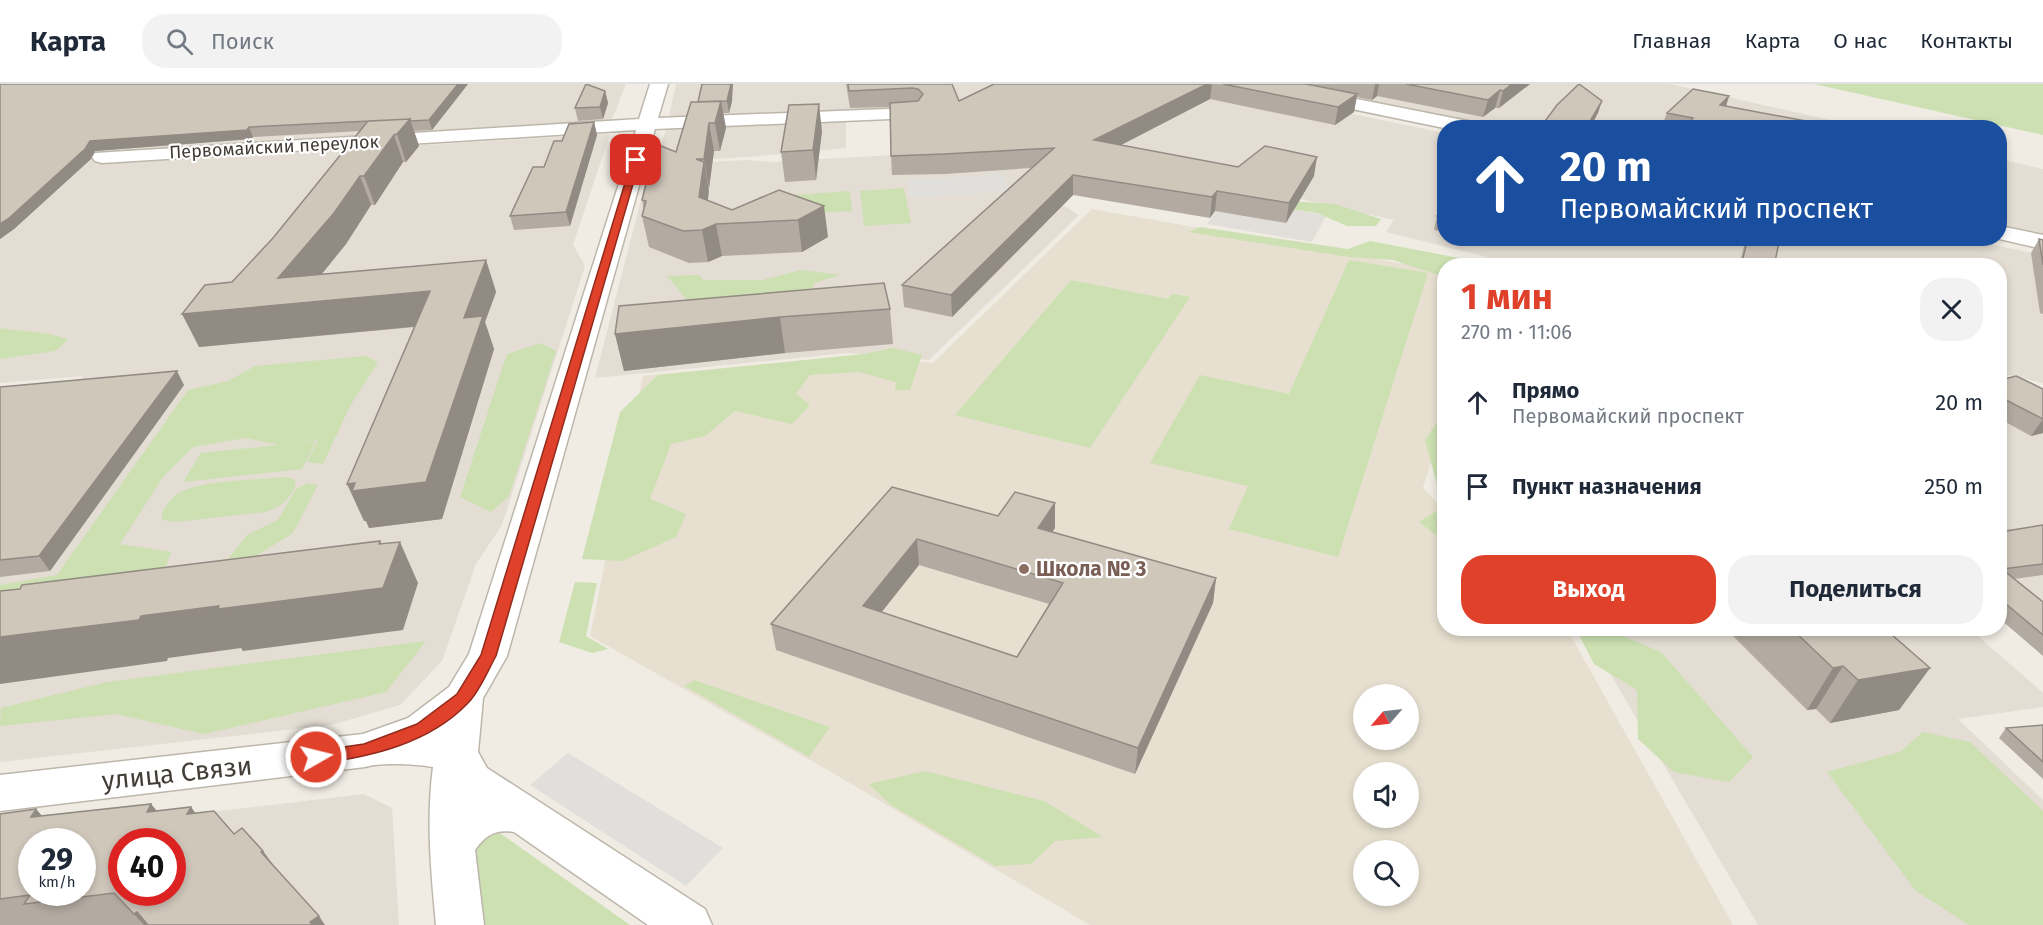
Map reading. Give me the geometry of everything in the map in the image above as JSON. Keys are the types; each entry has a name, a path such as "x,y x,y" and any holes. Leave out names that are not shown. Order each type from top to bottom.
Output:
{"street":[{"path":"460,925 452,848 451,800 440,742 488,656 659,84"},
{"path":"1255,84 1437,121"},
{"name":"Первомайский переулок","path":"102,157 647,124 913,113"},
{"path":"2007,234 2043,242"},
{"path":"440,742 472,780 688,925"},
{"name":"улица Связи","path":"0,793 440,742"},
{"path":"452,848 462,830 481,815 504,810 522,815"}],"shaded area":[{"path":"47,84 626,84 611,122 121,151 103,164 610,134 573,245 585,266 502,525 476,564 442,661 400,705 331,725 0,762 0,471 83,376 0,383 0,86"},
{"path":"676,84 1208,84 1437,132 1437,245 1386,232 1394,220 1229,183 949,112 668,121"},
{"path":"1271,84 1670,84 1830,120 1454,120"},
{"path":"846,118 846,148 749,157 656,162 667,126"},
{"path":"1036,147 1061,204 1079,215 929,360 847,353 595,378 650,165 747,160 770,162"},
{"path":"2007,161 2043,169 2043,237 2007,229"},
{"path":"1002,174 1009,191 911,198 907,180"},
{"path":"1228,194 1326,216 1312,242 1207,224"},
{"name":"Школа № 3","path":"1092,209 1437,270 1437,443 1423,488 1437,503 1437,636 1571,636 1733,925 1090,925 831,772 590,636 643,376 846,356 933,363"},
{"path":"1442,246 1999,246 2043,255 2043,383 2007,375 2007,258 1491,258"},
{"path":"2007,387 2043,396 2043,616 2007,587"},
{"path":"1588,636 1978,636 2043,693 2043,707 1958,719 2043,800 2043,925 1758,925"},
{"path":"568,753 723,848 686,886 530,785"},
{"path":"364,794 392,808 399,925 0,925 0,837 18,835 18,906 96,906 96,828 76,828"}],"green space":[{"path":"1814,84 2043,84 2043,135 2007,127 2007,120 1976,120"},
{"path":"904,188 911,223 864,226 860,191"},
{"path":"850,191 852,211 764,216 765,197"},
{"path":"1288,201 1335,204 1381,219 1376,226 1347,226 1317,213 1247,202"},
{"path":"1200,227 1348,249 1370,241 1459,258 1437,258 1437,275 1393,260 1349,257 1188,232"},
{"path":"1349,260 1428,273 1338,557 1229,529 1248,486 1150,463 1200,375 1289,394"},
{"path":"801,270 840,275 814,283 811,296 697,312 667,276 699,275 703,280 763,280"},
{"path":"1071,280 1168,299 1172,294 1190,297 1090,448 955,415"},
{"path":"0,328 44,333 68,340 55,351 0,359"},
{"path":"541,343 556,351 509,496 491,512 460,497 507,354"},
{"path":"893,348 922,355 910,390 895,390 896,382 859,372 810,375 796,394 810,405 792,424 735,411 705,436 671,444 650,499 686,514 676,537 622,561 582,559 620,412 658,375 864,354"},
{"path":"366,356 378,362 350,406 323,464 307,462 318,440 293,443 316,441 302,469 183,482 201,453 279,445 245,438 193,447 163,477 120,544 171,552 165,569 0,602 0,585 57,575 188,390 228,381 255,366"},
{"path":"1437,422 1437,485 1425,440"},
{"path":"284,477 294,479 296,485 293,491 276,508 265,512 175,522 163,520 161,514 176,495 193,487"},
{"path":"308,483 318,485 293,533 251,559 228,559 247,535 278,520 296,489"},
{"path":"1437,511 1437,536 1419,522"},
{"path":"575,582 597,583 586,636 608,649 592,653 559,642"},
{"path":"1580,636 1623,636 1661,652 1753,757 1729,782 1674,772 1638,739 1637,690 1594,664"},
{"path":"426,641 386,692 204,734 116,714 0,726 1,708 107,682"},
{"path":"694,680 830,727 809,757 685,686"},
{"path":"1923,732 1970,742 2043,811 2043,925 1969,925 1916,891 1827,772 1900,752"},
{"path":"925,771 1044,801 1103,837 1055,841 1031,864 995,866 891,805 869,784"},
{"path":"497,831 630,925 484,925 471,844"}],"building":[{"path":"0,84 458,84 429,120 249,127 247,130 90,141 85,149 0,224"},
{"path":"586,84 605,91 600,107 575,108"},
{"path":"702,84 731,84 727,101 698,102"},
{"path":"848,84 952,84 959,101 994,84 1207,84 1094,140 1238,167 1265,146 1317,157 1289,203 1217,191 1212,197 1073,175 951,295 902,285 1054,148 891,156 890,103 918,101 923,94 918,89 912,88 849,91"},
{"path":"1223,84 1306,84 1357,94 1338,107"},
{"path":"1406,84 1512,84 1488,100"},
{"path":"1579,84 1602,101 1591,120 1546,120 1557,105"},
{"path":"1693,89 1729,96 1720,105 1800,120 1691,120 1693,118 1667,113"},
{"path":"721,101 715,123 709,123 704,159 696,159 704,162 699,197 732,210 779,190 824,206 798,220 716,224 702,230 683,231 642,216 646,201 642,200 656,144 676,152 691,102"},
{"path":"819,104 813,150 781,152 789,105"},
{"path":"410,119 394,135 364,176 360,176 334,213 278,278 486,260 464,318 483,316 426,482 352,491 355,483 347,484 430,291 182,314 205,285 232,282 273,238 368,121"},
{"path":"594,122 566,212 510,216 533,167 544,167 554,141 562,141 569,124"},
{"path":"2039,239 2043,240 2043,265"},
{"path":"1746,246 1778,246 1776,258 1743,258"},
{"path":"884,283 890,309 780,317 615,334 619,306"},
{"path":"177,371 39,556 0,560 0,387"},
{"path":"2016,376 2043,389 2043,419 2007,401 2007,378"},
{"path":"892,487 998,516 1015,492 1055,503 1038,528 1216,578 1138,748 771,624","holes":["917,539 1063,583 1017,657 863,606"]},
{"path":"2043,525 2043,564 2007,568 2007,531"},
{"path":"380,541 379,544 400,542 383,588 218,609 219,606 141,616 139,620 0,637 0,591 20,589 22,585"},
{"path":"2007,573 2043,602 2043,635 2007,605"},
{"path":"1799,636 1893,636 1930,668 1858,680 1843,666 1833,668"},
{"path":"2043,725 2043,762 2006,728"},
{"path":"151,804 147,812 191,807 187,814 214,811 234,834 242,828 319,916 310,922 313,925 148,925 137,912 134,914 126,906 186,906 186,828 108,828 108,894 96,895 96,828 18,828 18,897 0,899 0,814 36,809 31,817"}],"place":[{"name":"Школа № 3","path":"1024,569"}],"route":[{"path":"316,757 366,750 423,729 463,698 488,656 636,160"}]}
